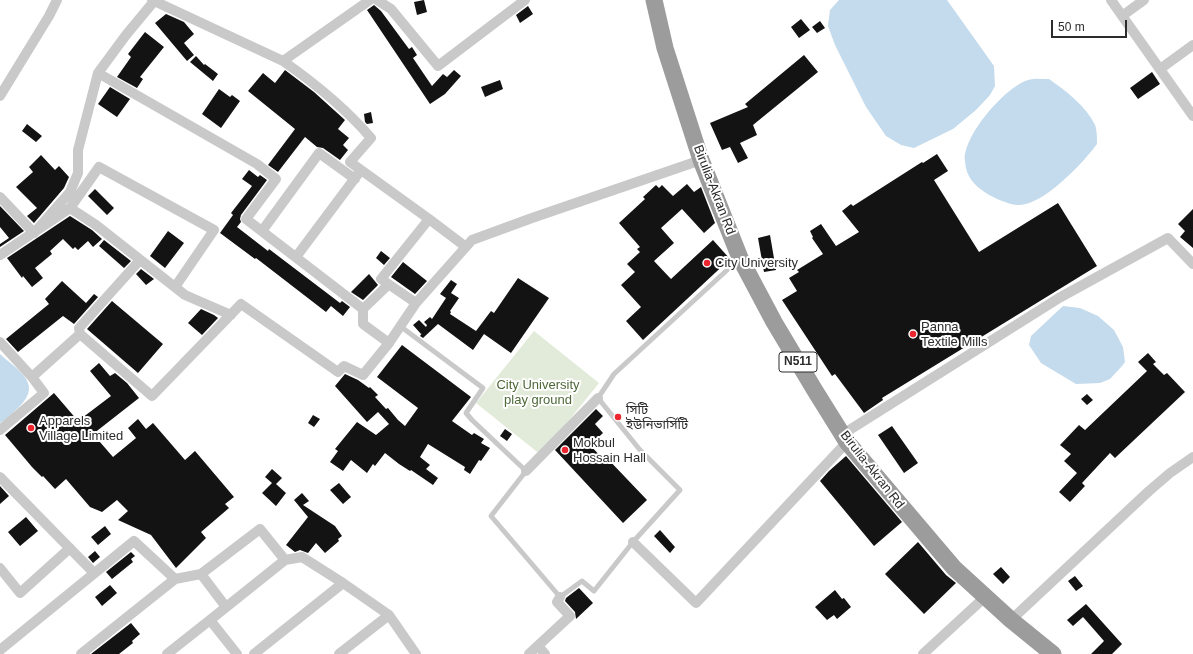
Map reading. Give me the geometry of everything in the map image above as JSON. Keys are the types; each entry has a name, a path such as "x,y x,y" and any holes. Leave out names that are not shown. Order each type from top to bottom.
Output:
{"highway":[{"name":"Birulia-Akran Rd","path":"654,0 665,48 702,160 740,258 774,322 845,438 954,568 1011,620 1053,654"}],"street":[{"path":"0,96 49,16 57,0"},
{"path":"34,233 70,192 78,173 78,150 98,73 154,0 283,61 297,71 357,122 371,138 350,162 466,247"},
{"path":"283,61 370,0"},
{"path":"377,0 391,9 438,66 525,0"},
{"path":"1111,0 1193,116"},
{"path":"1122,16 1144,0"},
{"path":"1160,69 1193,45"},
{"path":"98,73 257,164 276,178 246,219 363,309"},
{"path":"262,231 319,153 355,179"},
{"path":"80,334 152,396 242,304 338,372 344,366 363,375 389,343 416,303 472,240 702,160"},
{"path":"0,255 70,208 99,167 214,230 175,287"},
{"path":"296,257 362,170"},
{"path":"0,197 34,233"},
{"path":"70,208 96,225 185,295 231,315"},
{"path":"416,303 381,279 429,219"},
{"path":"633,542 696,603 845,438 1059,298 1168,238 1193,264"},
{"path":"32,377 80,334 80,328 140,260"},
{"path":"388,285 363,309 363,324 389,343"},
{"path":"0,342 32,377 44,393 0,430"},
{"path":"526,471 598,398"},
{"path":"1011,620 1149,491 1170,473 1193,457"},
{"path":"0,477 94,573"},
{"path":"81,654 175,579 201,574 260,529 285,560"},
{"path":"0,650 134,541 175,579"},
{"path":"2,575 20,593 70,548"},
{"path":"167,654 285,560 302,557 389,615 416,654"},
{"path":"201,574 226,607"},
{"path":"254,654 343,583"},
{"path":"923,654 985,597"},
{"path":"529,654 570,616 557,602 560,598"},
{"path":"339,654 389,615"},
{"path":"210,620 237,654"},
{"path":"538,646 545,654"}],"lane":[{"path":"400,326 483,388 466,413 526,471 492,516 560,598 582,581 594,591 633,542 680,490 640,450 598,398 614,374 740,258"}],"green space":[{"name":"City University play ground","path":"534,331 599,383 541,455 476,403"}],"water":[{"path":"839,0 947,0 994,66 995,86 990,95 976,110 953,129 914,148 901,145 886,136 866,107 835,45 828,26 830,10"},
{"path":"1049,79 1069,94 1086,111 1096,127 1097,144 1072,172 1050,192 1038,199 1027,204 1017,205 997,199 978,187 971,180 967,172 965,161 966,151 970,139 987,114 1008,92 1028,80"},
{"path":"1063,306 1080,308 1098,316 1114,330 1123,347 1125,362 1110,379 1100,383 1076,384 1041,363 1029,345 1031,336"},
{"path":"0,354 20,371 28,384 29,391 19,407 0,423"}],"building":[{"path":"424,0 427,12 417,15 414,2"},
{"path":"374,5 381,11 409,49 412,47 417,55 413,58 432,86 443,74 447,77 454,70 461,76 445,94 430,104 367,10"},
{"path":"528,6 533,14 520,23 516,15"},
{"path":"166,14 184,22 194,34 184,43 194,55 187,61 155,23"},
{"path":"801,19 810,30 799,38 791,27"},
{"path":"820,21 825,28 817,33 812,27"},
{"path":"145,32 164,47 140,77 143,79 137,88 117,77 131,57 128,54"},
{"path":"804,55 818,72 753,125 757,135 740,143 748,158 738,163 730,147 722,150 710,123 748,107 745,104"},
{"path":"196,56 204,65 205,64 218,74 213,81 190,62"},
{"path":"285,70 314,92 345,120 338,129 349,138 343,145 348,150 340,160 323,148 317,147 305,137 278,172 268,165 295,129 248,91 263,73 275,83"},
{"path":"1152,72 1160,84 1138,99 1130,88"},
{"path":"500,80 503,89 485,97 481,87"},
{"path":"110,87 130,99 117,117 98,104"},
{"path":"219,89 230,97 232,95 240,101 221,128 202,114"},
{"path":"371,112 373,123 367,124 365,122 364,114"},
{"path":"27,124 42,136 36,142 22,131"},
{"name":"Panna Textile Mills","path":"937,154 948,171 934,180 979,252 1058,203 1097,266 882,398 883,400 864,413 835,374 832,376 782,300 797,291 789,278 799,272 797,270 823,254 812,238 813,237 810,231 821,224 836,246 859,232 842,211 851,204 853,206"},
{"path":"41,155 55,170 59,166 69,177 64,188 34,223 27,216 37,208 16,187 33,172 29,167"},
{"path":"249,170 258,177 260,175 267,180 241,215 241,222 237,227 268,251 269,249 340,303 342,301 350,307 343,316 331,306 326,312 256,258 255,259 220,233 233,215 231,213 252,186 242,179"},
{"name":"City University","path":"687,184 694,192 701,187 715,223 704,233 682,209 661,228 674,243 654,261 671,279 713,240 730,259 643,340 626,321 641,307 621,285 635,272 627,264 640,252 637,249 640,247 619,223 645,199 643,197 656,185 659,188 662,185 673,196"},
{"path":"95,189 114,208 107,215 88,196"},
{"path":"0,206 24,231 0,247 0,244 9,238 0,227"},
{"path":"1193,209 1193,248 1180,237 1185,231 1178,224"},
{"path":"70,216 92,230 102,239 93,247 88,241 78,250 75,247 73,249 63,239 50,251 52,254 35,268 43,278 32,287 23,276 22,278 7,258"},
{"path":"168,231 184,243 165,268 150,256"},
{"path":"770,235 776,270 764,272 758,238"},
{"path":"104,240 131,261 124,268 99,246"},
{"path":"381,251 390,258 384,265 376,258"},
{"path":"403,262 427,281 415,294 391,277"},
{"path":"141,269 154,279 146,285 136,274"},
{"path":"369,274 378,285 363,300 351,292"},
{"path":"518,278 549,298 511,353 484,334 473,350 438,324 423,338 420,336 422,333 421,334 413,325 419,320 426,327 427,325 424,322 430,317 432,319 446,298 440,294 451,280 457,284 451,293 459,298 450,311 450,314 476,331 491,311 494,313"},
{"path":"62,281 86,303 94,294 98,297 74,324 63,316 18,352 6,339 49,304 45,299"},
{"path":"112,301 163,344 138,373 87,329"},
{"path":"201,309 218,318 202,335 188,323"},
{"path":"402,345 471,397 452,421 472,435 474,433 484,439 481,443 490,448 481,461 479,460 470,474 464,470 465,467 428,444 420,457 430,465 426,469 438,478 433,485 411,470 410,471 399,464 385,453 375,466 373,464 367,473 351,460 343,471 330,462 338,451 335,449 357,422 376,435 389,424 378,412 367,422 335,386 345,374 358,380 369,388 370,387 378,395 375,397 405,426 418,408 377,377"},
{"path":"1148,353 1156,362 1153,364 1164,375 1167,373 1185,392 1115,458 1110,453 1082,483 1085,486 1070,502 1059,492 1077,473 1064,461 1071,454 1060,445 1079,425 1085,430 1147,371 1138,362"},
{"path":"99,363 110,376 115,373 127,383 139,398 93,434 113,457 136,438 128,428 138,419 146,429 153,423 185,460 195,451 234,497 225,504 229,508 201,532 206,538 176,568 151,535 118,520 128,511 117,500 102,512 90,507 66,479 55,489 32,467 5,435 54,393 78,421 111,396 90,371"},
{"path":"1087,394 1093,400 1087,405 1081,399"},
{"path":"596,409 603,416 595,424 603,433 590,445 603,459 605,456 647,500 623,523 555,450"},
{"path":"313,415 320,419 314,427 308,423"},
{"path":"892,426 918,463 904,473 878,435"},
{"path":"505,429 512,434 507,441 500,436"},
{"path":"846,456 902,522 874,546 820,481"},
{"path":"272,469 282,478 276,484 286,493 276,506 262,493 272,483 265,477"},
{"path":"339,483 351,497 343,504 330,490"},
{"path":"0,486 9,496 0,504"},
{"path":"302,493 309,501 303,505 335,526 342,536 338,539 339,541 325,553 316,543 308,553 300,550 295,552 286,545 308,517 294,500"},
{"path":"26,517 38,531 20,546 8,532"},
{"path":"105,526 111,534 98,545 91,537"},
{"path":"660,530 675,547 670,553 654,536"},
{"path":"918,542 946,575 956,583 924,614 885,574"},
{"path":"95,551 100,557 93,563 88,557"},
{"path":"131,552 135,556 131,559 133,562 112,579 106,572"},
{"path":"1001,567 1010,577 1003,584 993,574"},
{"path":"1075,576 1083,586 1076,591 1068,581"},
{"path":"110,585 117,593 102,606 95,597"},
{"path":"579,588 593,603 576,619 575,612 565,601 566,598"},
{"path":"835,590 851,607 837,619 834,615 827,620 815,607"},
{"path":"1086,604 1122,644 1112,654 1091,654 1104,641 1083,617 1073,626 1067,620"},
{"path":"131,623 140,634 132,641 133,643 119,654 91,654"}],"place":[{"name":"City University","path":"707,263"},
{"name":"Panna Textile Mills","path":"913,334"},
{"name":"সিটি ইউনিভার্সিটি","path":"618,417"},
{"name":"Apparels Village Limited","path":"31,428"},
{"name":"Mokbul Hossain Hall","path":"565,450"}]}
